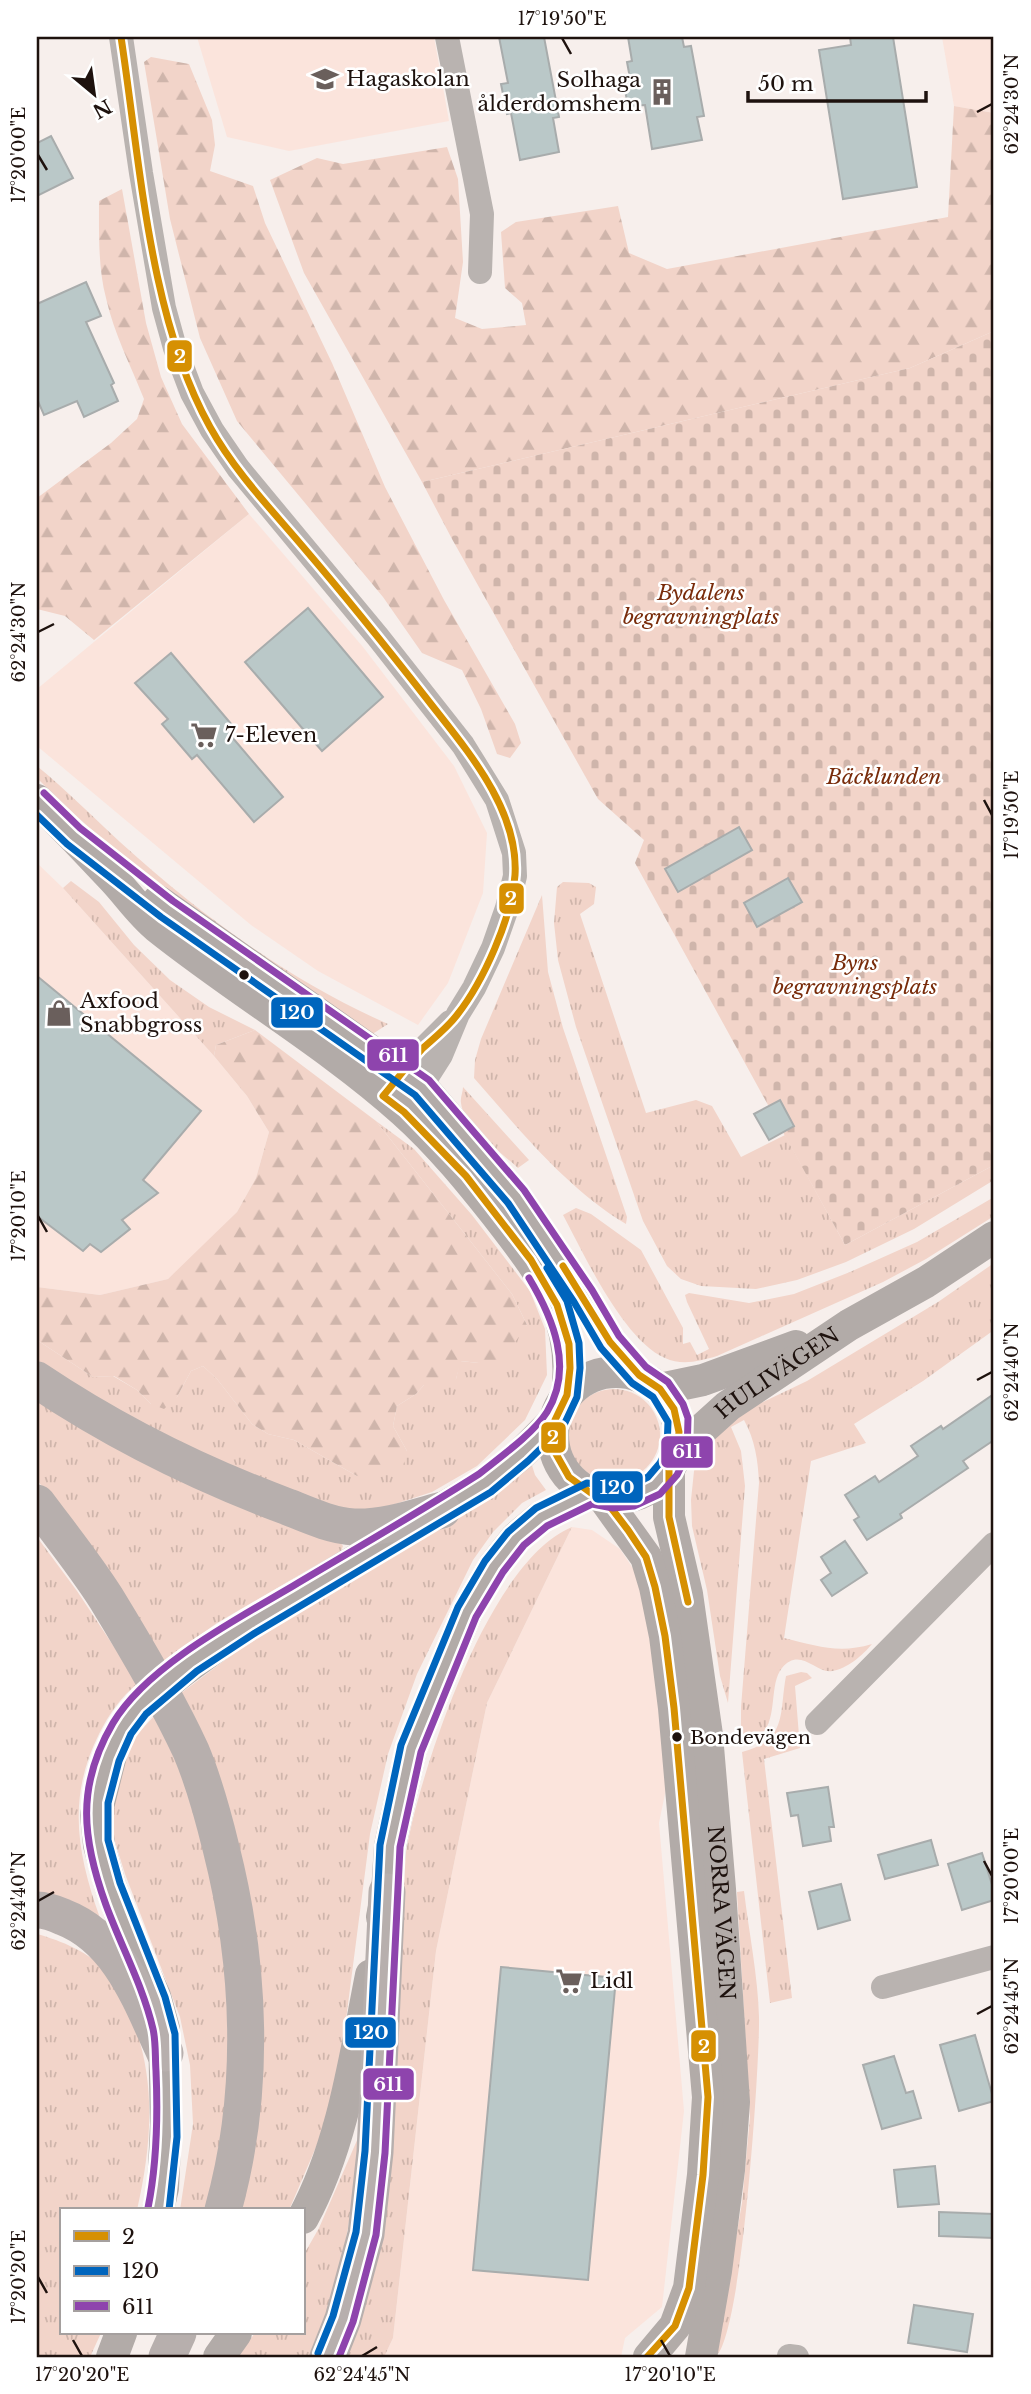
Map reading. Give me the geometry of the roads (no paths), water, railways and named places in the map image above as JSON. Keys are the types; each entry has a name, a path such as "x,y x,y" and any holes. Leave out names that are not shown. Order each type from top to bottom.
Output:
{"highway":[{"path":"37,1380 79,1408 202,1471 312,1517 352,1527 390,1524 442,1510"},
{"path":"37,1503 105,1596 167,1704 191,1753 214,1819 231,1886 241,1951 246,2048 242,2120 224,2208"},
{"path":"328,2357 343,2319 366,2234 374,2152 387,1892"},
{"path":"37,1910 73,1921 104,1943 122,1966 136,1991 165,2053"},
{"path":"167,2357 178,2334"}],"main road":[{"path":"37,800 74,836 167,909 235,954 294,999 403,1092 516,1197 583,1296 610,1342 674,1409 680,1432 673,1461 654,1486 644,1492 624,1497 596,1495 578,1485 562,1467 553,1440 570,1368 569,1344 557,1305 531,1260 403,1092"},
{"name":"HULIVÄGEN","path":"673,1461 728,1406 849,1325 926,1282 994,1237"},
{"name":"HULIVÄGEN","path":"649,1382 702,1380 849,1325"},
{"path":"158,2208 163,2188 165,2150 164,2029 155,1996 130,1941 110,1885 99,1845 96,1815 111,1751 121,1730 137,1708 233,1634 485,1483 522,1454 589,1378 610,1372 624,1372 649,1382"},
{"name":"NORRA VÄGEN","path":"673,1461 669,1517 687,1594 707,1735 734,2102 724,2208 701,2357"},
{"path":"304,2216 333,2145 350,2081 387,1892 390,1846 411,1749 467,1612 494,1566 516,1538 541,1517 596,1495"},
{"name":"NORRA VÄGEN","path":"596,1495 646,1557 665,1636 674,1708 708,2097 703,2175 689,2288 675,2326 648,2357"},
{"path":"112,2357 121,2334"},
{"path":"219,2357 235,2334"},
{"path":"648,2357 668,2357"}],"street":[{"path":"121,37 162,297 175,348 192,393 212,430 238,468 463,745 497,800 514,853 515,876 507,908 474,988 458,1014 442,1055 403,1092"},
{"path":"447,37 482,214 480,272"},
{"path":"817,1723 994,1544"},
{"path":"883,1987 994,1957"}],"place":[{"name":"Hagaskolan","path":"325,79"},
{"name":"Solhaga ålderdomshem","path":"662,92"},
{"name":"7-Eleven","path":"204,735"},
{"name":"Axfood Snabbgross","path":"59,1013"},
{"name":"Bondevägen","path":"677,1737"},
{"name":"Lidl","path":"569,1981"}],"park label":[{"name":"Bydalens begravningplats","path":"701,605"},
{"name":"Bäcklunden","path":"884,777"},
{"name":"Byns begravningsplats","path":"855,975"}]}
